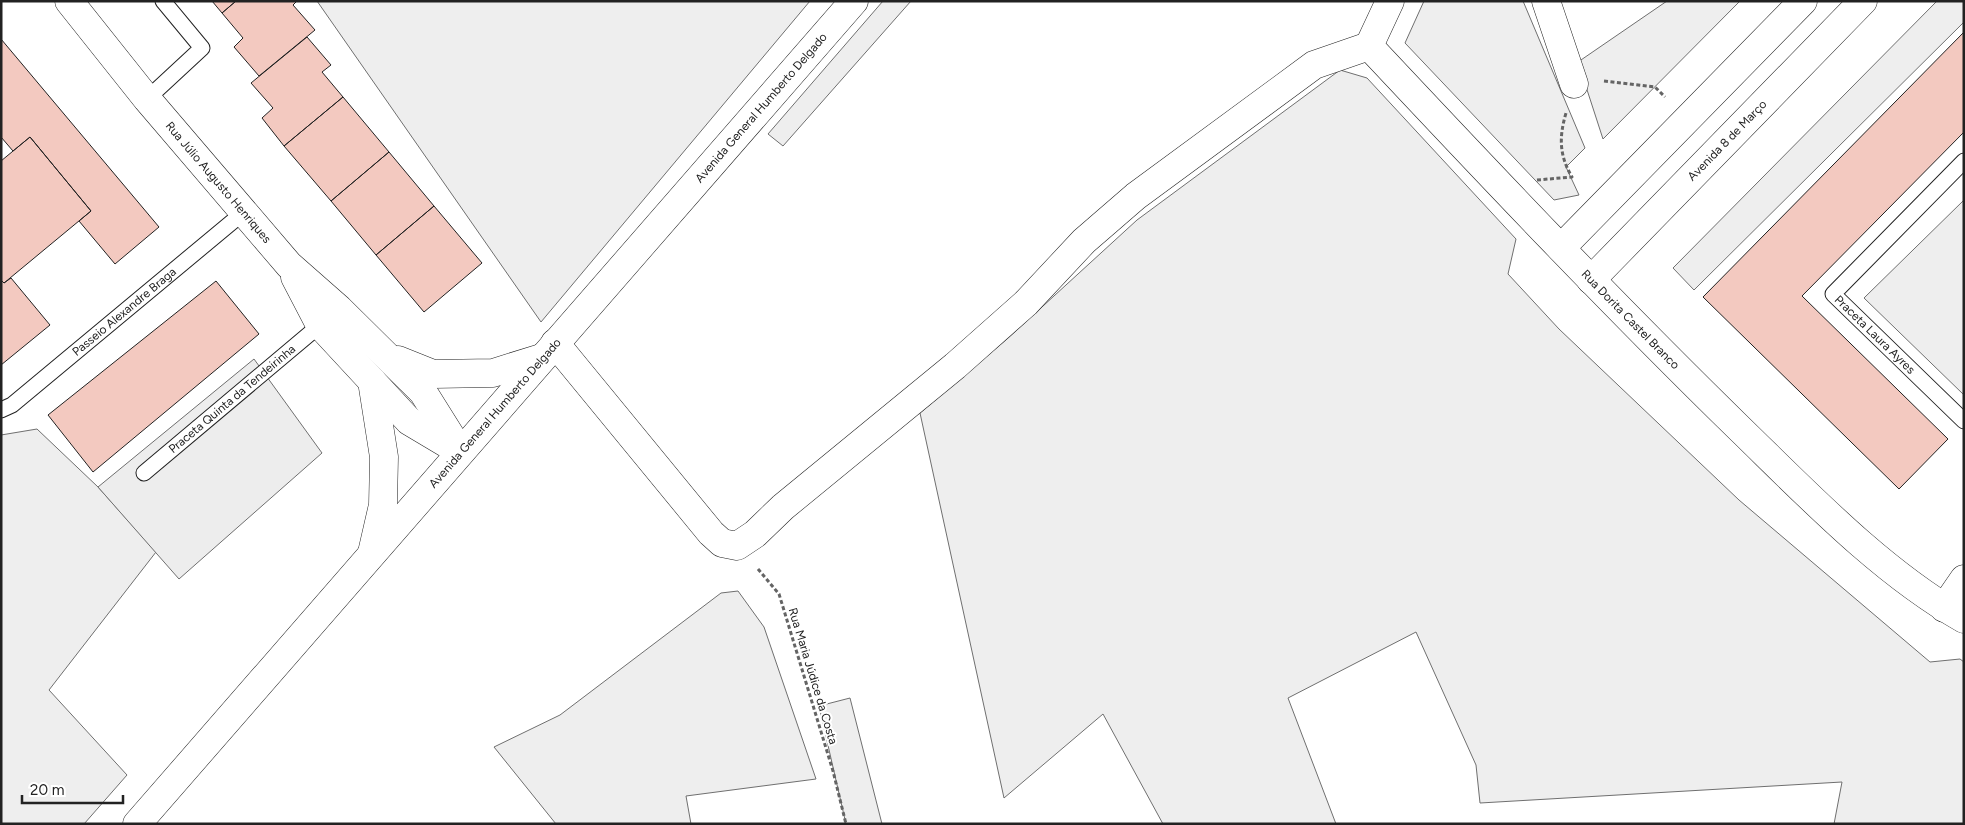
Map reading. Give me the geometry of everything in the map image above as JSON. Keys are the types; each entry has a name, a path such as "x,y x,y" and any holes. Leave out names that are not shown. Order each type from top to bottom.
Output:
{"street":[{"name":"Rua Júlio Augusto Henriques","path":"69,1 147,99 289,265 340,309 423,392 460,451"},
{"name":"Avenida General Humberto Delgado","path":"137,824 854,1"},
{"path":"548,351 711,533 722,543 737,546 755,534 783,507 955,366 1026,303 1084,241 1136,196 1314,65 1368,46 1390,1"},
{"path":"1546,1 1574,84"},
{"path":"1561,248 1803,1"},
{"name":"Avenida 8 de Março","path":"1591,280 1863,1"},
{"name":"Rua Dorita Castel Branco","path":"1368,46 1631,322 1820,506 1880,558 1954,614"},
{"name":"Rua Júlio Augusto Henriques","path":"289,265 320,324 372,381 409,421 460,451"},
{"name":"Rua Júlio Augusto Henriques","path":"385,354 433,374 493,373 548,351"},
{"path":"372,381 384,457 382,505 372,553"},
{"path":"1954,614 1964,579"}],"lane":[{"path":"147,99 202,48 163,1"},
{"name":"Praceta Laura Ayres","path":"1964,161 1833,294 1964,421"},
{"name":"Passeio Alexandre Braga","path":"1,410 12,406 244,212"},
{"name":"Praceta Quinta da Tendeirinha","path":"144,473 320,324"}],"path":[{"path":"1516,200 1535,180 1572,177 1566,167 1560,148 1560,133 1574,84 1584,79 1655,87 1687,119"},
{"name":"Rua Maria Júdice da Costa","path":"737,546 779,594 833,771 846,824"}],"shaded area":[{"path":"317,1 810,1 541,322"},
{"path":"883,1 911,1 783,146 768,134"},
{"path":"1424,1 1523,1 1585,148 1566,167 1579,195 1554,200 1405,43"},
{"path":"1667,1 1740,1 1603,139 1578,62"},
{"path":"1937,1 1964,1 1964,22 1694,290 1673,268"},
{"path":"1340,70 1367,78 1516,239 1508,274 1559,329 1739,500 1930,662 1960,659 1964,662 1964,824 1834,824 1842,782 1480,803 1476,765 1416,632 1288,698 1336,824 1163,824 1103,714 1004,798 920,413 1007,339 1137,220"},
{"path":"1964,200 1964,395 1864,298"},
{"path":"254,359 322,453 179,579 98,487"},
{"path":"37,429 98,487 156,552 49,690 127,775 84,824 1,824 1,435"},
{"path":"738,591 764,627 816,779 686,796 691,824 556,824 494,747 560,715 721,593"},
{"path":"850,698 882,824 846,824 819,706"}],"building":[{"path":"212,1 236,1 222,13"},
{"path":"236,1 297,1 293,5 315,30 259,76 234,47 243,38 222,13"},
{"path":"1964,32 1964,132 1802,296 1948,439 1899,489 1703,297"},
{"path":"307,37 331,65 322,72 343,97 284,146 262,118 273,108 251,83"},
{"path":"1,39 159,227 115,264 79,221 91,211 30,137 13,151 1,137"},
{"path":"343,97 389,152 331,201 284,146"},
{"path":"30,137 91,211 4,283 1,280 1,161"},
{"path":"389,152 434,206 376,255 331,201"},
{"path":"434,206 482,263 424,312 376,255"},
{"path":"11,278 50,325 1,365 1,280 4,283"},
{"path":"216,281 259,334 93,472 48,415"}]}
